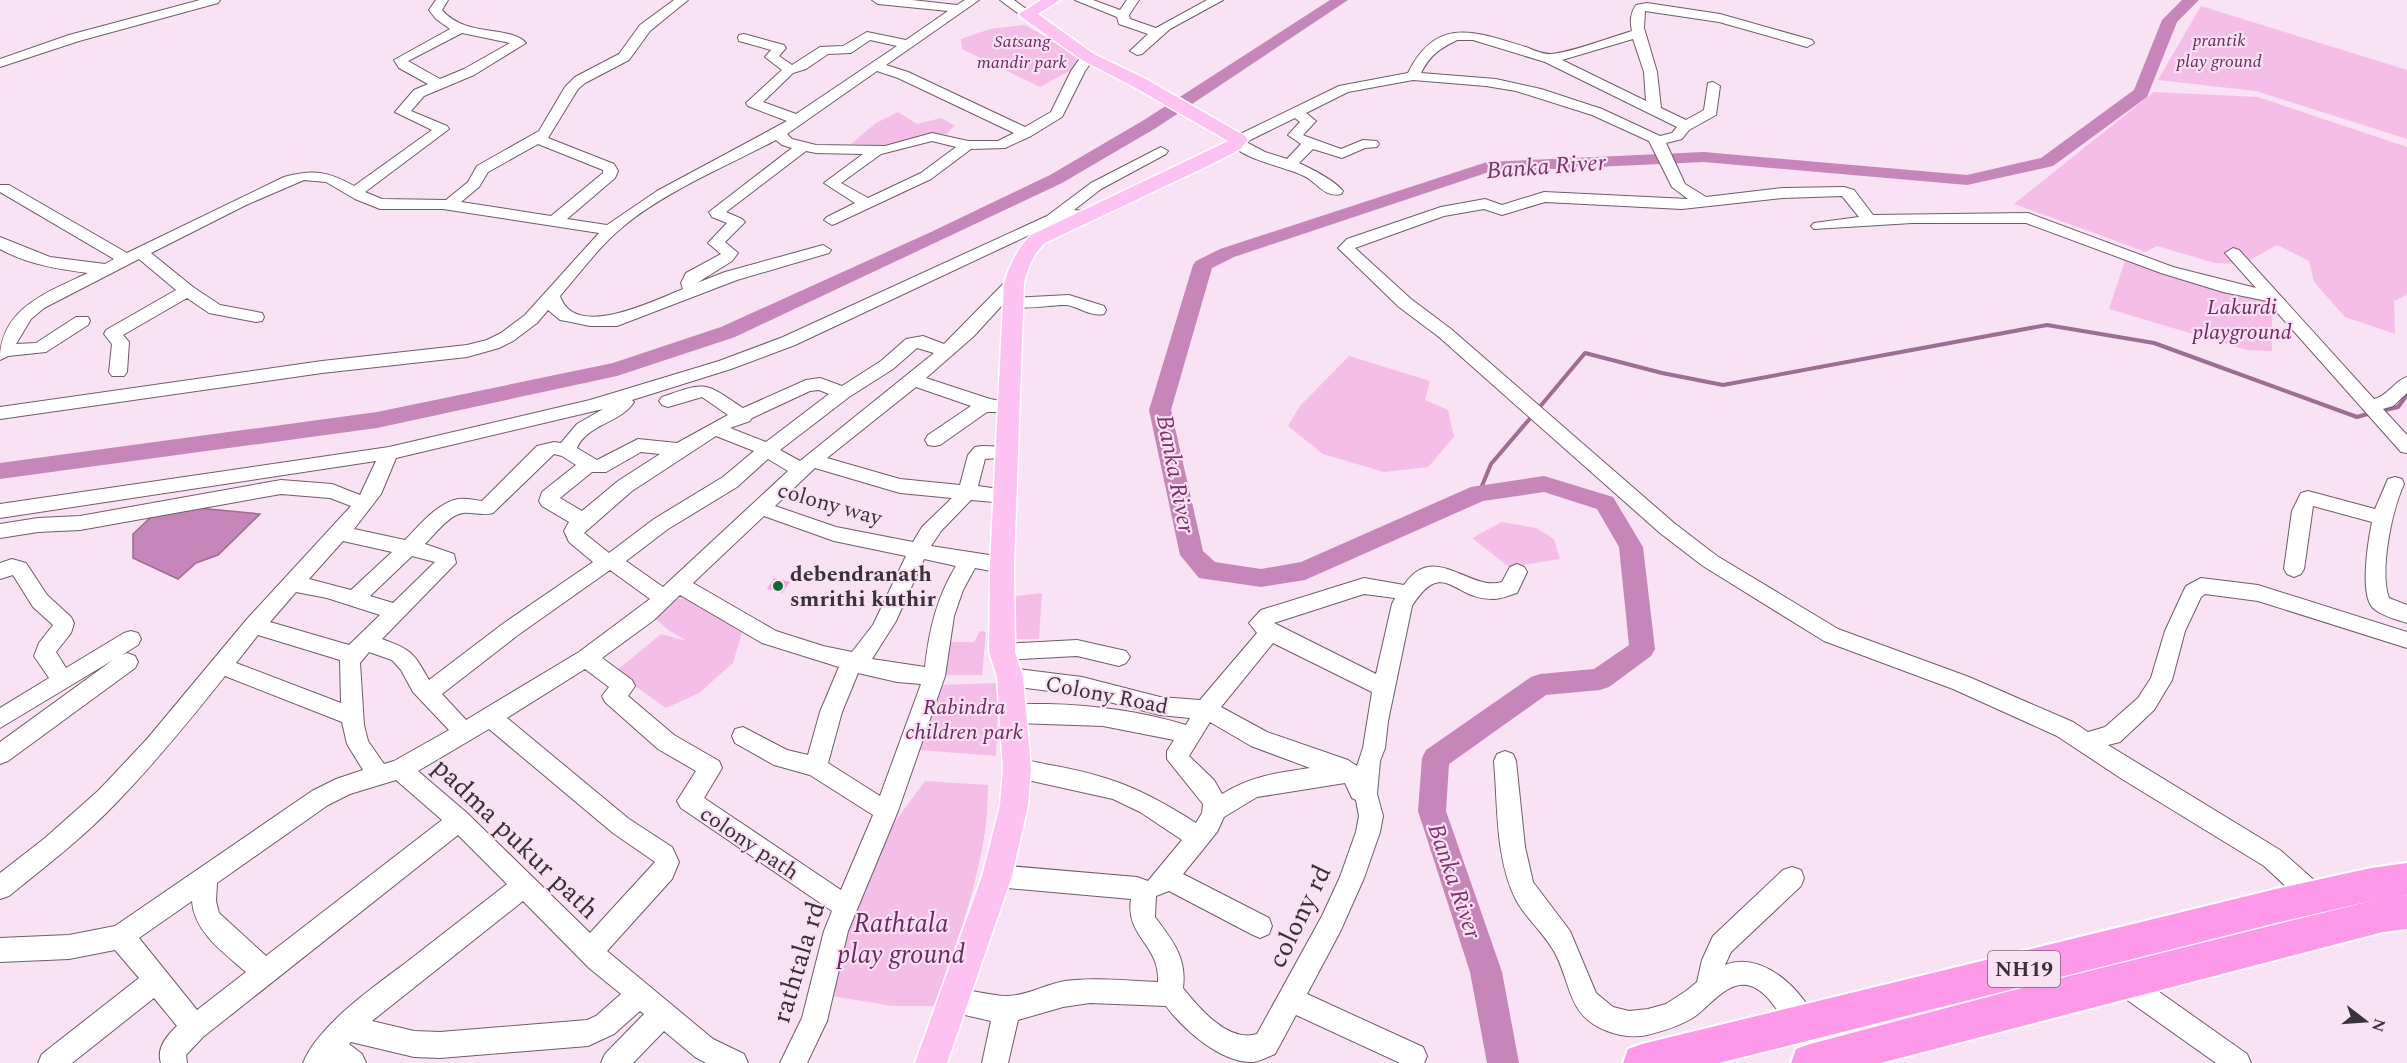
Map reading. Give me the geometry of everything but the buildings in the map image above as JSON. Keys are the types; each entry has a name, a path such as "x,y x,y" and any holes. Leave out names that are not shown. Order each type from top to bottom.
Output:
{"highway":[{"name":"NH19","path":"1642,1063 2315,897 2407,879"},
{"name":"NH19","path":"1810,1063 2122,981 2383,915 2407,912"}],"main road":[{"path":"1052,0 1026,14 1088,57 1140,83 1238,142"},
{"path":"931,1063 997,876 1014,805 1017,769 1013,714 1010,677 1002,652 1002,565 1008,452 1000,406 1019,267 1031,245 1238,142"}],"street":[{"path":"0,63 74,38 214,0"},
{"path":"354,193 442,129 406,115 401,109 419,93 468,72 519,43 512,39 450,25 435,10 442,0"},
{"path":"449,205 474,184 482,169 537,139 550,127 553,117 572,87 580,80 624,57 645,28 682,0"},
{"path":"878,0 966,4"},
{"path":"1006,0 1026,14"},
{"path":"1081,0 1123,15"},
{"path":"1133,0 1123,15 1124,21 1156,32"},
{"path":"1137,51 1156,32 1177,18 1217,0"},
{"path":"0,413 322,367 467,351 507,338 531,319 620,221 663,194 778,133 966,4"},
{"path":"1705,203 1679,187 1674,178 1669,137 1653,110 1649,68 1639,33 1636,11 1647,7 1720,18 1807,43"},
{"path":"440,84 404,65 401,60 460,29"},
{"path":"1550,59 1639,33"},
{"path":"1415,73 1423,56 1432,47 1462,34 1550,59 1653,110"},
{"path":"798,120 753,103 789,70 801,66 825,50 846,50 867,36 905,44"},
{"path":"744,38 779,48 772,57 785,64 789,70"},
{"path":"778,133 782,139 802,147 878,150 898,148 932,137 968,146 1000,145 1026,133 1057,114 1078,71 1088,57"},
{"path":"874,66 903,75 1026,133"},
{"path":"1238,142 1344,89 1415,73 1495,83 1530,91 1601,114 1647,134 1669,137 1711,112 1713,86"},
{"path":"1296,112 1309,121 1294,135 1311,143 1342,153 1363,144 1372,144"},
{"path":"537,139 609,167 611,171 610,175 555,221"},
{"path":"1238,142 1260,155 1290,164 1314,175 1322,184 1336,190"},
{"path":"1290,164 1311,143"},
{"path":"832,220 926,176 968,146"},
{"path":"692,292 689,283 692,278 726,258 730,253 716,243 737,222 717,212 802,147"},
{"path":"866,203 831,183 878,150"},
{"path":"1052,219 1096,186 1161,151"},
{"path":"2,353 28,309 241,202 297,177 329,178 354,193 380,204 449,205 610,230"},
{"path":"4,188 125,260"},
{"path":"1869,220 1850,193 1844,191 1783,193 1705,203 1665,204 1544,197 1507,209 1498,209 1493,205 1485,204 1441,212 1348,245 1346,248 1405,303 1445,333 1689,547 1831,635 2014,704 2086,742 2130,772 2272,858 2315,897"},
{"path":"0,511 389,453 558,415 725,366 789,341 1052,219 1071,214 1089,215"},
{"path":"1819,226 1869,220 2028,218 2167,270 2229,288 2274,297"},
{"path":"0,243 15,252 51,264 106,269"},
{"path":"552,296 554,306 561,313 590,321 605,322 631,318 731,276 823,250"},
{"path":"140,252 187,291 220,311 240,312 256,317"},
{"path":"2233,253 2387,426 2405,442"},
{"path":"118,372 122,346 112,334 187,291"},
{"path":"0,950 69,946 120,937 320,798 344,786 390,772 490,717 586,658 647,614 806,465 914,379 1014,293 1069,300 1098,310"},
{"path":"2,353 40,348 82,321"},
{"path":"428,692 511,629 610,562 661,524 730,482 766,451 843,393 887,365 912,343 923,342 946,351"},
{"path":"914,379 942,391 1000,406"},
{"path":"2372,408 2387,402 2407,383"},
{"path":"843,393 826,385 812,384 744,417 717,427 625,486 574,529 574,534 645,587 675,589 793,647 856,660 860,665 868,668 897,674 934,675"},
{"path":"668,401 693,392 705,391 744,417"},
{"path":"567,450 570,442 584,428 620,408 631,394"},
{"path":"934,440 981,408 1000,406"},
{"name":"colony way","path":"717,427 732,438 806,465 900,486 1006,496"},
{"path":"355,598 406,548 452,510 467,506 486,508 544,451 554,448 567,450 589,465 603,466 625,450 638,445 679,450"},
{"path":"816,767 831,712 856,660 872,647 888,618 904,580 933,527 966,494 976,455 982,452 1008,452"},
{"path":"0,888 53,846 107,797 155,746 254,625 364,504 374,489 389,453"},
{"path":"584,521 556,506 549,501 549,497 589,465"},
{"path":"2395,484 2382,518 2376,573 2377,597 2382,604 2403,611 2407,615"},
{"path":"0,531 38,525 80,523 281,487 332,491 364,504"},
{"path":"2294,569 2302,511 2308,498 2317,498 2382,518"},
{"name":"colony way","path":"761,508 834,534 969,561 1002,565"},
{"path":"339,533 438,554 447,559 446,563 359,649"},
{"name":"rathtala rd","path":"793,1063 814,1021 836,931 886,811 934,675 945,605 952,588 969,561"},
{"path":"0,572 12,567 19,568 40,601 64,623 64,627 46,650 45,656 63,680"},
{"path":"1385,688 1270,632 1259,623 1261,620 1364,586 1392,589 1408,594 1422,577 1438,574 1454,576 1471,587 1505,590 1517,572"},
{"path":"293,584 355,598 397,612"},
{"path":"2086,742 2112,735 2146,704 2161,680 2175,631 2193,592 2201,586 2258,593 2407,640"},
{"name":"colony rd","path":"1170,991 1192,1021 1221,1043 1248,1054 1257,1052 1266,1045 1331,924 1360,858 1370,821 1366,794 1369,760 1402,604 1408,594"},
{"path":"254,625 359,649 399,654 409,664 428,692 464,732"},
{"name":"Colony Road","path":"1216,810 1214,798 1178,759 1178,751 1191,736 1205,710 1270,632"},
{"path":"0,718 131,639"},
{"path":"1002,652 1077,648 1119,657"},
{"name":"padma pukur path","path":"359,649 349,663 352,717 358,744 390,772 459,819 590,951 663,1014 704,1048 735,1063"},
{"name":"colony path","path":"586,658 624,686 613,696 666,742 711,768 689,801 846,907"},
{"path":"2,751 127,662"},
{"path":"221,666 352,717"},
{"name":"Colony Road","path":"1010,677 1082,686 1160,706 1205,710 1224,717 1259,739 1349,772"},
{"path":"1013,714 1085,713 1160,725 1191,736"},
{"name":"padma pukur path","path":"490,717 621,826 664,855 666,862 664,871 590,951"},
{"path":"743,736 782,758 816,767 841,785 886,811"},
{"path":"1505,761 1518,874 1524,893 1535,909 1555,930 1566,948 1582,991 1592,1008 1604,1017 1640,1023 1670,1016 1731,974 1746,973 1762,979 1775,989 1804,1023"},
{"path":"1017,769 1094,784 1132,797 1149,805 1199,838"},
{"path":"1144,896 1167,878 1212,823 1216,810 1251,789 1273,783 1349,772 1360,791 1366,794"},
{"path":"174,1063 171,1058 172,1050 195,1027 459,819"},
{"path":"952,1001 1007,1010 1063,994 1090,991 1151,996 1163,995 1170,991 1172,983 1168,959 1161,943 1143,920 1142,890 1132,886 997,876"},
{"path":"206,877 204,901 207,916 215,928 265,972"},
{"path":"1167,878 1260,926"},
{"path":"1710,988 1712,965 1722,944 1792,878"},
{"path":"316,1063 360,1014 524,885"},
{"path":"120,937 158,979 179,1010 195,1027"},
{"path":"51,1063 158,979"},
{"path":"2122,981 2238,1063"},
{"path":"340,1035 440,1045 588,1033 605,1025 640,994"},
{"path":"1291,1000 1414,1056"},
{"path":"995,1063 1007,1010"},
{"path":"614,1063 663,1014"},
{"path":"340,1035 339,1053 353,1063"}],"green space":[{"name":"prantik play ground","path":"2201,6 2407,70 2407,139 2256,91 2158,80"},
{"name":"Satsang mandir park","path":"1025,25 1088,61 1040,87 962,49 961,39 990,29"},
{"path":"2154,92 2258,97 2407,147 2407,295 2394,301 2395,334 2345,317 2314,282 2309,261 2277,245 2243,264 2215,263 2157,246 2146,252 2014,204"},
{"path":"898,112 917,124 941,118 955,126 946,134 895,146 851,144 876,123"},
{"name":"Lakurdi playground","path":"2127,254 2272,297 2272,351 2247,350 2109,309"},
{"path":"1349,356 1430,381 1425,400 1448,410 1454,437 1428,467 1384,472 1323,454 1288,426 1300,406"},
{"path":"1502,522 1536,528 1554,539 1560,559 1509,567 1472,538"},
{"path":"1042,593 1039,639 1005,639 1007,597"},
{"path":"684,595 742,632 733,663 699,693 666,708 615,672 661,634 687,641 668,630 654,617"},
{"path":"980,631 986,632 982,675 936,675 941,642 974,642"},
{"name":"Rabindra children park","path":"999,683 996,756 920,750 938,685"},
{"name":"Rathtala play ground","path":"925,781 988,785 987,813 978,869 937,1006 892,1006 832,996 850,919 889,830"}],"shaded area":[{"path":"198,508 260,514 218,555 196,563 178,579 133,558 133,534 151,517"}],"waterway":[{"path":"0,471 377,420 617,369 728,332 1056,179 1150,124 1340,0"},
{"name":"Banka River","path":"1503,1063 1486,972 1432,811 1436,758 1540,685 1600,679 1642,649 1631,547 1605,503 1544,484 1479,493 1305,571 1261,578 1208,571 1192,555 1160,410 1203,265 1227,253 1487,167 1704,157 1967,180 2047,162 2141,93 2170,20 2191,0"},
{"path":"1538,409 1585,353 1662,373 1723,385 2047,325 2154,343 2357,417 2371,413"},
{"path":"2381,411 2398,407 2407,395"},
{"path":"1479,493 1491,464 1533,415"}],"place":[{"name":"debendranath smrithi kuthir","path":"778,586"}]}
